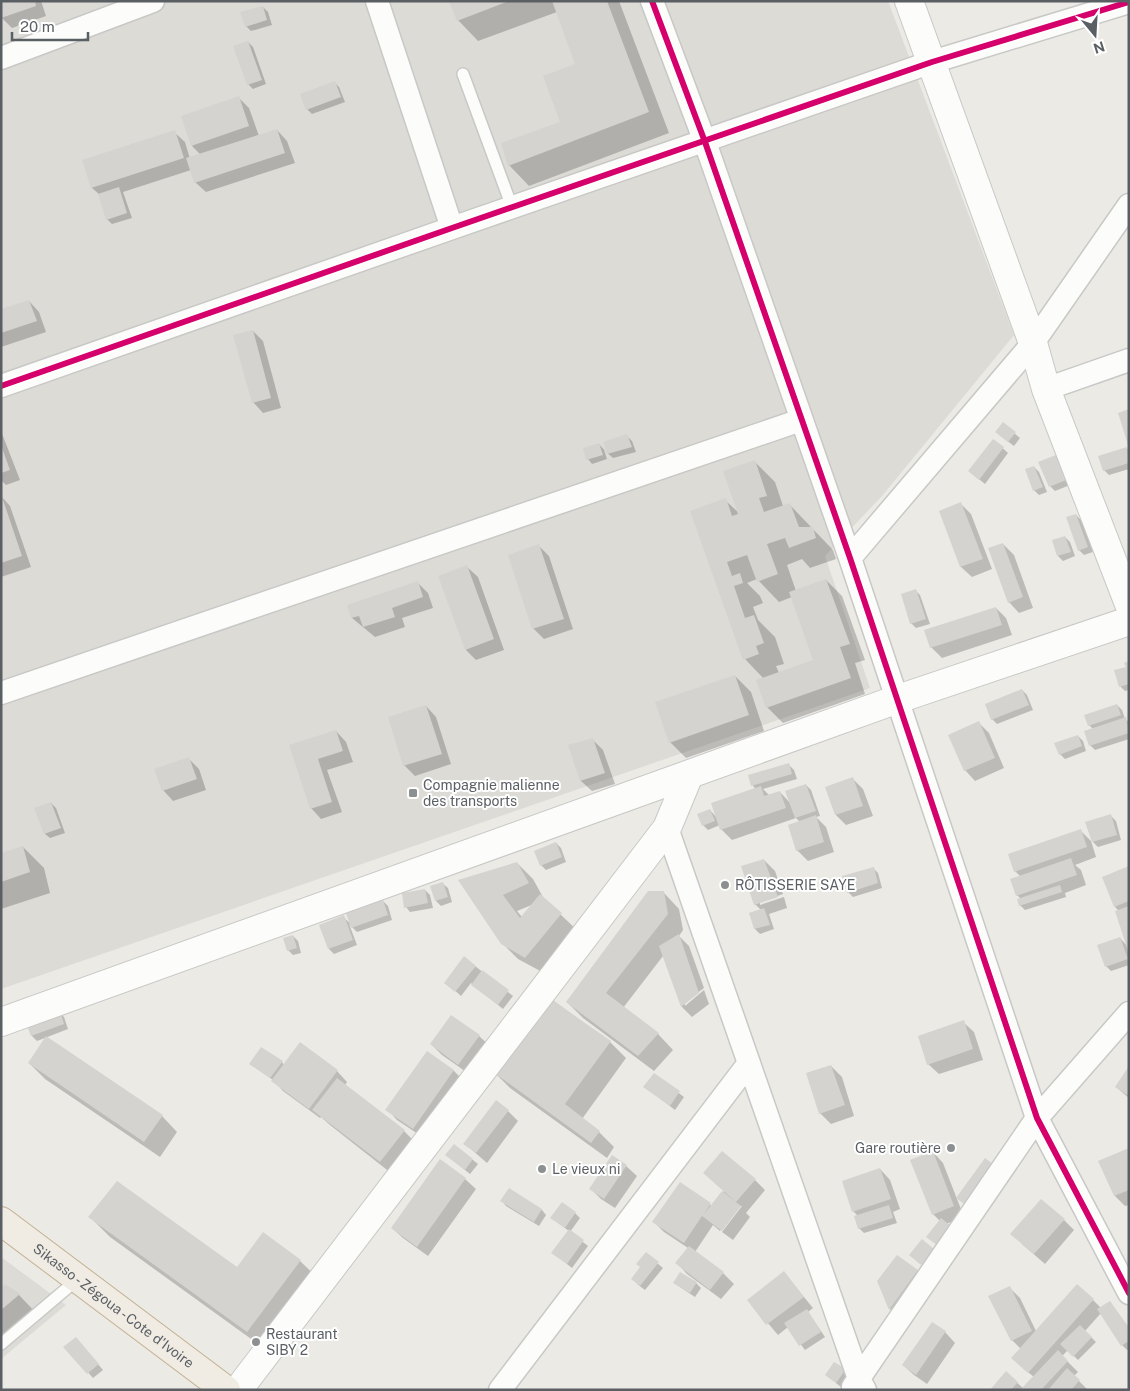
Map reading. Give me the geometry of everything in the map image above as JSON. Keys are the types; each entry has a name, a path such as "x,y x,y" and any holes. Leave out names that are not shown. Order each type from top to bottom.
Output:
{"highway":[{"name":"Sikasso - Zégoua - Cote d'Ivoire","path":"1,1221 226,1390"}],"street":[{"path":"1,58 153,1"},
{"path":"377,1 452,228"},
{"path":"652,1 705,142 850,558 1037,1118 1129,1293"},
{"path":"909,1 1033,342 1046,388 1129,604"},
{"path":"1,386 932,62 1129,2"},
{"path":"850,558 1033,342 1129,204"},
{"path":"1046,388 1129,360"},
{"path":"1,693 801,420"},
{"path":"1,1022 898,700 1129,621"},
{"path":"238,1390 667,828 689,775"},
{"path":"667,828 859,1386"},
{"path":"859,1386 1037,1118 1129,1014"},
{"path":"500,1390 749,1063"}],"lane":[{"path":"463,74 512,208"},
{"path":"1,1344 78,1278"}],"shaded area":[{"path":"1,1 888,1 1014,335 882,496 825,556 870,688 1,989"},
{"path":"1,1257 66,1305 1,1359"}],"building":[{"path":"1,1 35,1 36,6 1,18"},
{"path":"449,1 509,1 457,21"},
{"path":"552,1 607,1 649,112 508,166 501,143 560,122 543,76 575,64"},
{"path":"263,6 267,20 245,27 240,12"},
{"path":"248,41 262,80 247,85 233,46"},
{"path":"335,81 341,97 306,110 300,94"},
{"path":"239,96 249,126 191,146 181,116"},
{"path":"277,129 285,153 194,183 186,158"},
{"path":"175,130 184,158 91,188 82,160"},
{"path":"119,187 127,213 106,220 98,194"},
{"path":"29,300 37,321 1,333 1,309"},
{"path":"253,330 271,398 252,403 233,335"},
{"path":"1129,409 1129,445 1128,445 1118,413"},
{"path":"1003,422 1016,432 1008,442 995,432"},
{"path":"627,434 632,447 607,454 603,442"},
{"path":"993,439 1004,447 979,480 968,471"},
{"path":"599,443 603,455 586,460 583,448"},
{"path":"1,445 10,470 1,473"},
{"path":"1127,447 1129,463 1103,471 1098,456"},
{"path":"1056,455 1066,480 1049,487 1038,462"},
{"path":"755,460 767,496 759,498 764,512 790,503 799,527 813,527 816,538 789,548 785,538 767,544 778,574 757,582 747,555 727,562 732,576 740,573 743,583 734,586 745,618 754,615 764,643 756,646 759,654 743,660 690,511 726,498 732,516 738,514 723,471"},
{"path":"1034,466 1043,487 1033,491 1025,469"},
{"path":"1,498 22,556 1,563"},
{"path":"961,502 983,559 960,567 939,511"},
{"path":"1076,514 1088,547 1078,551 1066,517"},
{"path":"1065,536 1071,552 1057,556 1052,540"},
{"path":"1003,543 1023,597 1008,603 988,548"},
{"path":"539,544 564,619 532,629 508,555"},
{"path":"467,565 494,639 465,650 438,576"},
{"path":"826,579 850,644 840,647 851,678 766,708 756,680 813,660 789,592"},
{"path":"418,581 423,597 392,608 395,617 363,627 359,616 351,618 347,605"},
{"path":"916,589 926,619 910,624 901,594"},
{"path":"996,607 1002,625 930,648 924,630"},
{"path":"1129,661 1129,684 1119,687 1114,670 1126,667 1124,663"},
{"path":"735,675 749,715 669,743 655,702"},
{"path":"1022,689 1029,705 991,720 985,704"},
{"path":"1117,704 1121,715 1088,726 1084,715"},
{"path":"426,705 442,754 403,766 388,717"},
{"path":"1126,717 1129,733 1089,746 1084,731"},
{"path":"979,721 995,758 964,771 948,735"},
{"path":"336,730 343,751 318,759 332,802 310,809 289,745"},
{"path":"1078,735 1082,746 1059,755 1054,743"},
{"path":"593,738 605,773 580,781 568,745"},
{"path":"189,757 197,779 162,791 154,769"},
{"path":"789,763 792,774 751,786 748,775"},
{"path":"853,777 863,806 835,815 825,787"},
{"path":"806,784 816,811 795,818 785,791"},
{"path":"761,786 764,796 780,791 786,808 720,830 711,803"},
{"path":"51,802 61,828 44,834 34,808"},
{"path":"710,809 715,821 702,826 697,814"},
{"path":"1111,814 1117,835 1092,842 1085,822"},
{"path":"816,815 824,842 796,851 788,825"},
{"path":"1081,829 1087,847 1014,872 1008,854"},
{"path":"556,842 562,857 540,866 534,851"},
{"path":"23,846 30,872 1,882 1,853"},
{"path":"1071,858 1077,875 1016,896 1010,879"},
{"path":"764,859 778,897 754,905 741,866"},
{"path":"517,862 529,883 503,895 520,918 540,894 562,913 525,958 501,944 458,880"},
{"path":"1129,866 1129,901 1114,907 1102,877"},
{"path":"874,867 878,883 847,893 842,876"},
{"path":"443,882 448,897 435,901 430,886"},
{"path":"1060,885 1062,892 1019,906 1017,899"},
{"path":"425,889 428,903 404,908 402,893"},
{"path":"648,891 664,891 668,914 606,993 659,1033 638,1056 566,1002"},
{"path":"383,900 388,915 351,928 346,913"},
{"path":"1129,906 1129,951 1128,951 1115,911"},
{"path":"764,908 770,925 754,929 749,913"},
{"path":"344,915 353,940 328,949 319,925"},
{"path":"679,934 699,993 681,1007 659,946"},
{"path":"293,935 297,948 287,951 283,938"},
{"path":"1120,937 1128,959 1105,967 1097,945"},
{"path":"464,956 476,966 455,992 444,983"},
{"path":"482,970 509,990 498,1005 471,985"},
{"path":"549,998 611,1041 565,1104 600,1131 591,1143 493,1072"},
{"path":"60,1011 64,1024 31,1036 26,1023"},
{"path":"451,1015 480,1035 458,1065 430,1044"},
{"path":"964,1020 973,1049 927,1065 918,1036"},
{"path":"46,1036 163,1115 144,1142 28,1063"},
{"path":"300,1042 338,1070 309,1109 271,1081"},
{"path":"261,1047 283,1061 270,1078 249,1064"},
{"path":"427,1051 454,1070 413,1129 385,1110"},
{"path":"831,1065 845,1105 819,1114 806,1073"},
{"path":"1129,1066 1129,1096 1115,1087"},
{"path":"654,1073 680,1091 670,1106 643,1087"},
{"path":"337,1078 405,1130 380,1162 312,1110"},
{"path":"496,1100 509,1110 476,1153 463,1144"},
{"path":"454,1144 473,1159 465,1170 445,1155"},
{"path":"1129,1148 1129,1190 1114,1196 1098,1161"},
{"path":"722,1151 756,1179 736,1202 703,1173"},
{"path":"933,1151 954,1206 932,1215 910,1160"},
{"path":"612,1155 627,1165 604,1199 589,1189"},
{"path":"985,1158 996,1166 967,1206 956,1198"},
{"path":"440,1159 466,1178 417,1247 391,1228"},
{"path":"880,1168 891,1199 852,1212 842,1181"},
{"path":"117,1181 237,1267 263,1232 301,1260 247,1332 88,1217"},
{"path":"680,1182 711,1203 704,1214 722,1191 741,1206 722,1231 702,1216 684,1243 652,1222"},
{"path":"509,1188 542,1209 534,1222 500,1201"},
{"path":"1041,1199 1065,1219 1034,1254 1010,1234"},
{"path":"562,1202 576,1212 565,1228 550,1218"},
{"path":"889,1205 893,1218 858,1229 854,1216"},
{"path":"941,1218 951,1226 937,1245 926,1237"},
{"path":"569,1229 584,1240 567,1264 551,1253"},
{"path":"922,1239 935,1250 921,1265 909,1255"},
{"path":"689,1246 724,1272 710,1290 675,1263"},
{"path":"646,1252 659,1262 640,1286 631,1279 640,1267 636,1264"},
{"path":"897,1255 918,1270 889,1310 877,1281"},
{"path":"784,1271 804,1297 766,1325 747,1300"},
{"path":"680,1272 697,1282 690,1293 673,1283"},
{"path":"5,1284 20,1294 1,1310 1,1288"},
{"path":"1077,1284 1094,1299 1028,1373 1011,1358"},
{"path":"1010,1286 1032,1331 1011,1341 988,1296"},
{"path":"1110,1301 1129,1328 1129,1341 1121,1346 1097,1309"},
{"path":"807,1309 821,1332 799,1346 784,1323"},
{"path":"932,1322 946,1331 916,1375 902,1365"},
{"path":"1080,1325 1092,1337 1073,1357 1060,1344"},
{"path":"76,1337 99,1364 87,1374 63,1347"},
{"path":"1058,1350 1068,1361 1041,1390 1020,1390"},
{"path":"834,1362 846,1369 836,1383 825,1375"},
{"path":"1067,1368 1080,1380 1071,1390 1048,1390"},
{"path":"1006,1371 1018,1382 1011,1390 990,1390"}],"cycle path":[{"path":"652,1 705,142 850,558 1037,1118 1129,1293"},
{"path":"1,386 932,62 1129,2"}],"place":[{"name":"Compagnie malienne des transports","path":"413,793"},
{"name":"RÔTISSERIE SAYE","path":"725,885"},
{"name":"Gare routière","path":"951,1148"},
{"name":"Le vieux ni","path":"542,1169"},
{"name":"Restaurant SIBY 2","path":"256,1342"}]}
